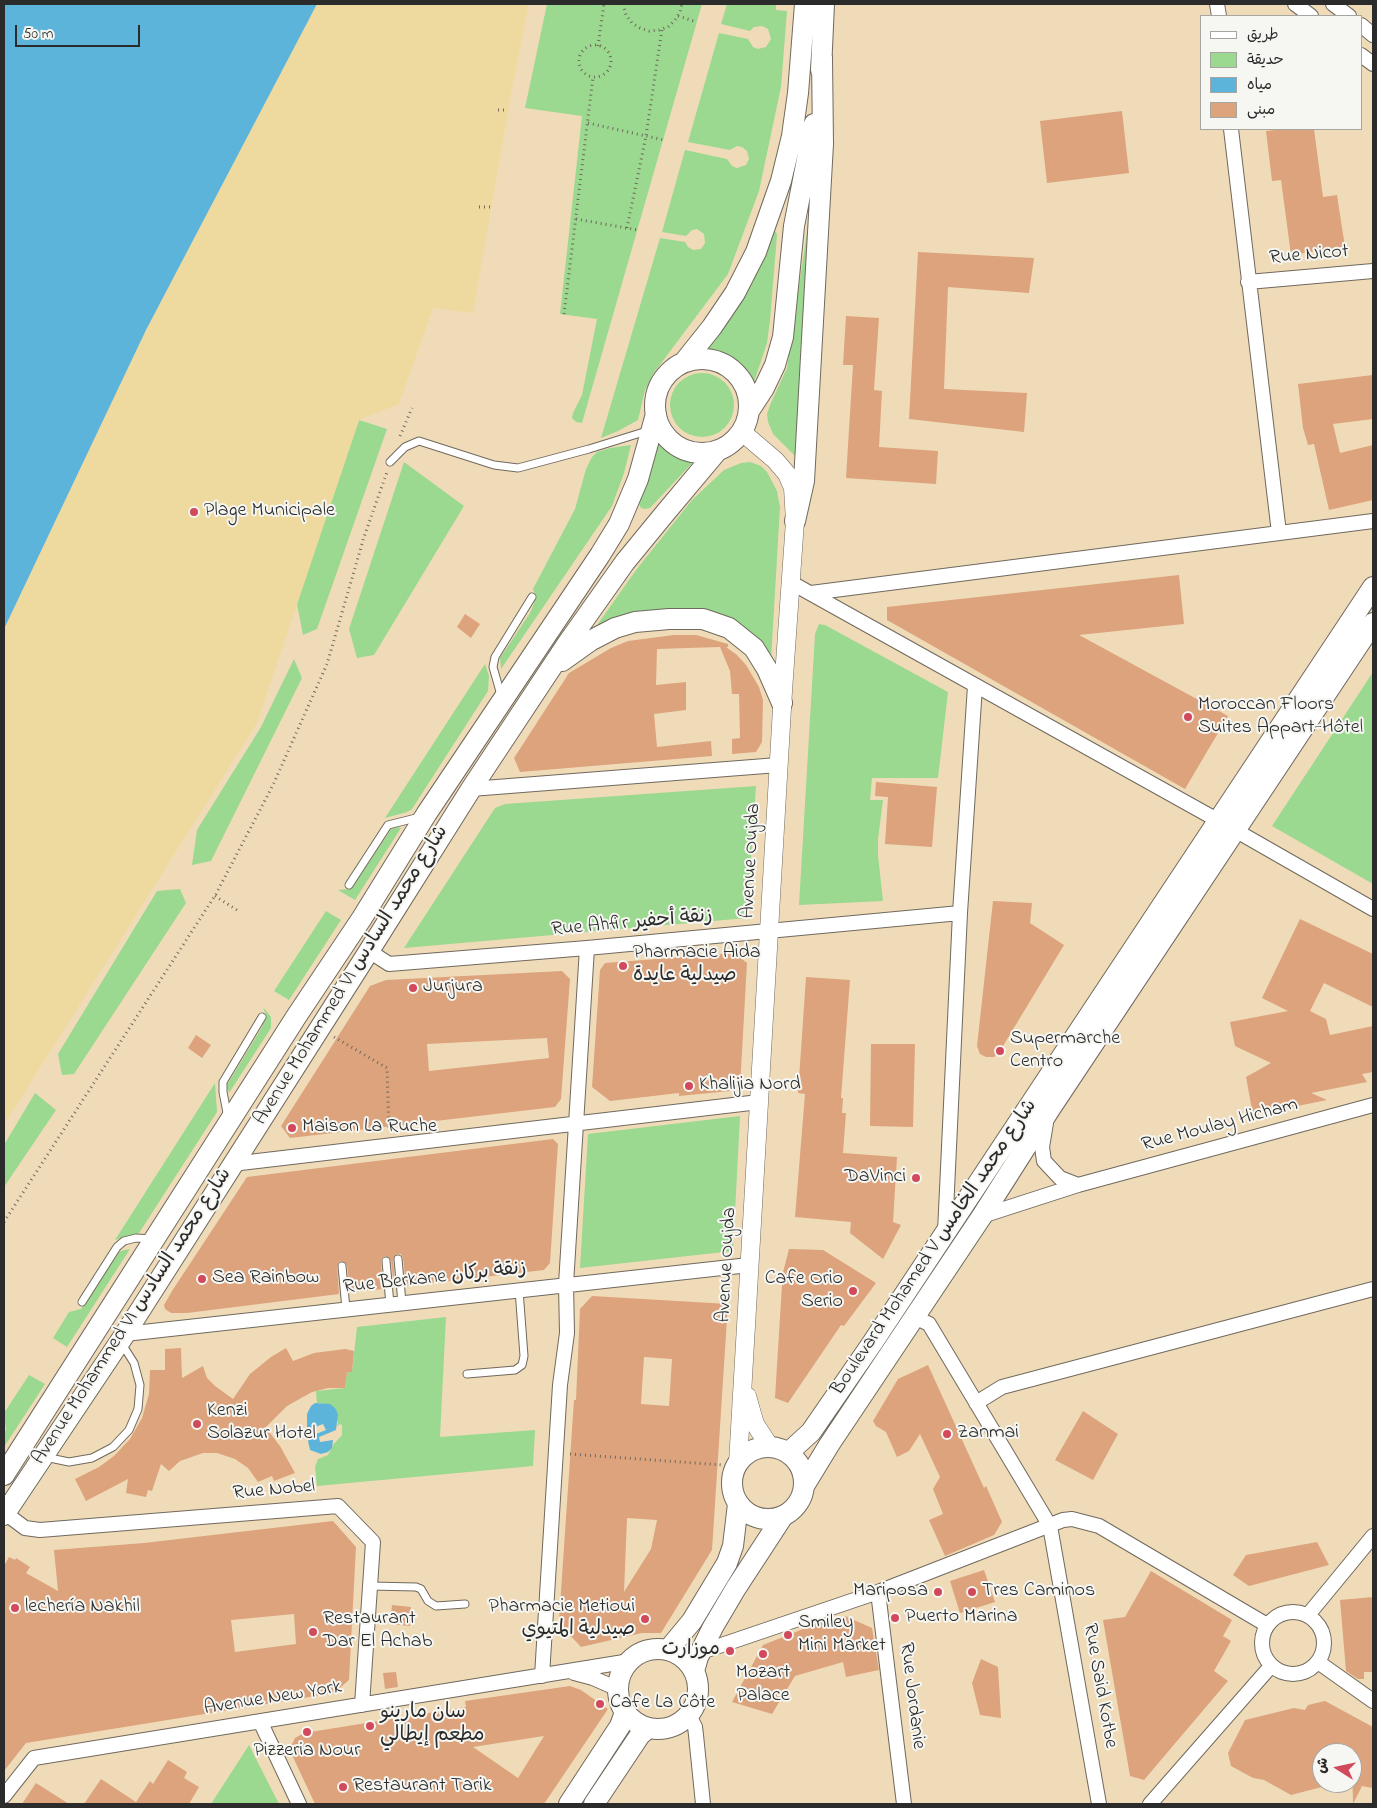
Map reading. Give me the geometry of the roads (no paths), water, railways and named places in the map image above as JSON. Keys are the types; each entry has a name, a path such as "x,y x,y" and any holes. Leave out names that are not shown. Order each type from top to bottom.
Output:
{"main road":[{"path":"684,362 712,327 735,293 756,252 781,181 792,136 797,101 805,4"},
{"path":"795,521 805,472 823,144 822,57 824,4"},
{"path":"749,411 772,372 783,337 794,226 816,110 822,57"},
{"path":"700,358 716,360 731,368 742,380 748,395 749,411 747,422 735,440 718,450 704,453 689,451 675,445 664,434 657,421 653,422 659,386 666,376 684,362 700,358"},
{"name":"Avenue Mohammed VI شارع محمد السادس","path":"4,1475 362,918 425,816 619,524 638,479 653,422"},
{"name":"Avenue Mohammed VI شارع محمد السادس","path":"4,1514 122,1337 369,952 471,789 549,672 625,562 718,450"},
{"name":"Boulevard Mohamed V شارع محمد الخامس","path":"804,1486 829,1445 982,1216 1050,1109 1373,587"},
{"path":"549,672 573,652 615,628 635,622 702,619 729,628 754,648 767,669 782,703"},
{"name":"Boulevard Mohamed V شارع محمد الخامس","path":"779,1450 811,1432 945,1233 1227,825 1373,623"},
{"path":"694,1671 713,1627 736,1588 783,1516 798,1504 804,1486 803,1473 797,1462 779,1450 751,1451 730,1464 734,1471 732,1488 738,1504 744,1510 753,1516 763,1519 774,1519 783,1516"},
{"path":"668,1650 692,1621 727,1563 733,1546 738,1504"},
{"path":"654,1649 668,1650 678,1654 688,1662 698,1682 698,1694 695,1705 689,1715 680,1723 670,1728 659,1730 648,1728 639,1725 625,1712 618,1689 623,1669 641,1653 654,1649"},
{"path":"569,1804 620,1726 625,1712"},
{"path":"594,1804 640,1735 648,1728"}],"street":[{"path":"1295,4 1310,15"},
{"path":"1333,4 1348,15"},
{"path":"1362,26 1373,35"},
{"path":"1362,55 1373,64"},
{"path":"1231,130 1279,533"},
{"name":"Rue Nicot","path":"1248,282 1373,271"},
{"name":"Avenue Oujda","path":"730,1464 743,1381 778,765 795,521 793,488 787,474 775,460 742,432"},
{"path":"811,593 1373,521"},
{"path":"790,582 1227,825 1373,910"},
{"path":"945,1233 960,913 975,686"},
{"path":"471,789 778,765"},
{"name":"Rue Ahfir زنقة أحفير","path":"369,952 389,964 769,932 960,913"},
{"path":"542,1676 560,1385 567,1333 566,1284 587,948"},
{"path":"232,1164 576,1122 759,1102"},
{"name":"Rue Moulay Hicham","path":"982,1216 1078,1185 1373,1105"},
{"path":"1050,1109 1042,1140 1044,1161 1060,1178 1078,1185"},
{"name":"Rue Berkane زنقة بركان","path":"122,1337 396,1303 749,1266"},
{"path":"976,1403 1002,1388 1373,1289"},
{"name":"Rue Said Kotbe","path":"915,1317 929,1324 1050,1526 1099,1804"},
{"path":"743,1381 752,1415 779,1450"},
{"name":"Rue Nobel","path":"4,1514 26,1528 40,1530 338,1506 373,1542 362,1705"},
{"path":"701,1652 878,1592 1063,1520 1072,1519 1099,1526 1267,1624"},
{"path":"1308,1615 1373,1536"},
{"name":"Rue Jordanie","path":"878,1592 904,1804"},
{"path":"1300,1612 1308,1615 1322,1631 1323,1652 1318,1662 1311,1669 1301,1674 1290,1675 1280,1672 1271,1666 1262,1651 1261,1642 1267,1624 1282,1614 1300,1612"},
{"name":"Avenue New York","path":"4,1796 34,1758 630,1661"},
{"path":"1318,1662 1373,1700"},
{"path":"1150,1804 1271,1666"},
{"name":"Avenue New York","path":"566,1672 592,1678 618,1689"},
{"path":"689,1715 695,1727 703,1804"},
{"path":"260,1722 299,1804"}],"lane":[{"path":"390,462 405,447 419,441 494,465 518,468 589,449 653,422"},
{"path":"503,701 493,667 495,657 532,597"},
{"path":"349,885 388,825 425,816"},
{"path":"229,1123 224,1102 223,1082 262,1017"},
{"path":"82,1302 117,1247 124,1241 136,1238 155,1239"},
{"path":"396,1303 398,1260"},
{"path":"386,1261 396,1303"},
{"path":"342,1266 346,1309"},
{"path":"468,1374 515,1370 522,1365 524,1356 519,1290"},
{"path":"42,1456 69,1462 92,1458 113,1447 128,1430 138,1409 140,1385 134,1363 122,1337"},
{"path":"370,1586 416,1586 436,1606 465,1604"}],"water":[{"path":"4,4 317,4 146,330 4,629"},
{"path":"315,1403 330,1404 338,1414 336,1430 319,1437 320,1442 333,1440 332,1448 328,1452 321,1454 310,1450 308,1441 311,1436 326,1430 323,1424 307,1430 307,1414"}],"place":[{"name":"Plage Municipale","path":"194,512"},
{"name":"Moroccan Floors Suites Appart-Hôtel","path":"1188,717"},
{"name":"Pharmacie Aida صيدلية عايدة","path":"623,966"},
{"name":"Jurjura","path":"413,988"},
{"name":"Supermarche Centro","path":"1000,1051"},
{"name":"Khalijia Nord","path":"689,1086"},
{"name":"Maison La Ruche","path":"292,1128"},
{"name":"DaVinci","path":"916,1178"},
{"name":"Sea Rainbow","path":"202,1279"},
{"name":"Cafe Orio Serio","path":"853,1291"},
{"name":"Kenzi Solazur Hotel","path":"197,1424"},
{"name":"Zanmai","path":"947,1434"},
{"name":"Mariposa","path":"938,1592"},
{"name":"Tres Caminos","path":"972,1592"},
{"name":"lechería Nakhil","path":"15,1608"},
{"name":"Puerto Marina","path":"895,1618"},
{"name":"Pharmacie Metioui صيدلية المتيوي","path":"645,1619"},
{"name":"Restaurant Dar El Achab","path":"313,1632"},
{"name":"Smiley Mini Market","path":"788,1635"},
{"name":"موزارت","path":"730,1651"},
{"name":"Mozart Palace","path":"763,1654"},
{"name":"Cafe La Côte","path":"600,1704"},
{"name":"سان مارينو مطعم إيطالي","path":"370,1726"},
{"name":"Pizzeria Nour","path":"307,1732"},
{"name":"Restaurant Tarik","path":"343,1787"}]}
